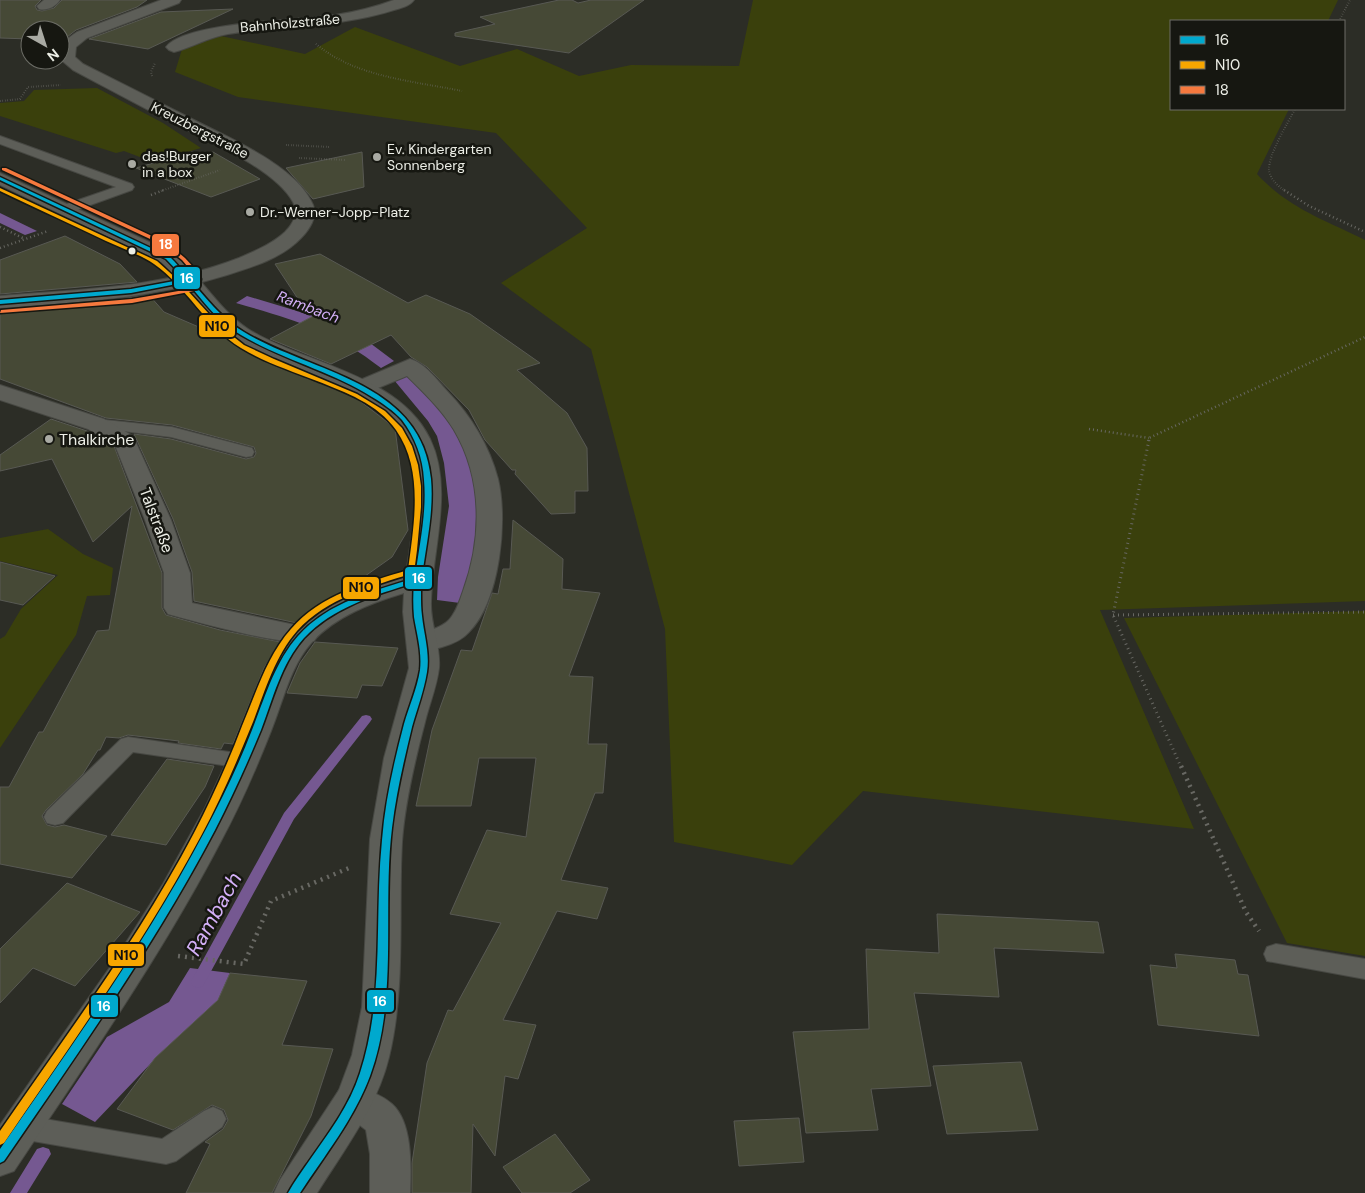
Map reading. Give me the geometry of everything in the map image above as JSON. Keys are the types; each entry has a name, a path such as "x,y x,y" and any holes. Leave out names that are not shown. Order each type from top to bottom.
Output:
{"street":[{"name":"Kreuzbergstraße","path":"174,0 91,30 69,45 67,55 72,63 256,159 280,178 303,202 305,217 296,233 282,245 262,256 189,280"},
{"name":"Bahnholzstraße","path":"174,47 196,36 215,31 238,27 329,21 370,13 407,0"},
{"path":"0,178 160,254 174,263 219,317 242,334 361,388 388,403 399,412 413,429 422,448 429,500 417,603 424,660 422,680 400,758 386,839 380,1007 366,1076 353,1102 294,1193"},
{"path":"0,302 132,291 189,280"},
{"path":"361,388 410,366 459,419 472,442 483,468 489,496 490,522 489,550 482,579 469,612 459,627 450,633 422,643"},
{"name":"Talstraße","path":"0,392 96,424 125,441 158,520 177,573 178,608 304,635"},
{"path":"0,1158 140,951 198,853 243,761 285,662 304,635 319,621 352,602 420,579"},
{"path":"353,1102 372,1111 380,1118 385,1127 389,1152 390,1193"}],"lane":[{"path":"0,140 128,186 66,209"},
{"path":"96,424 172,432 246,452"},
{"path":"55,817 128,744 243,761"},
{"path":"1276,954 1365,969"},
{"path":"21,1127 166,1152 213,1119"}],"path":[{"path":"1340,20 1350,0"},
{"path":"153,78 151,72 155,63 174,47"},
{"path":"354,67 462,91"},
{"path":"0,101 20,99 28,87 78,84 104,80"},
{"path":"1294,110 1281,136 1269,169 1272,181 1294,198 1365,232"},
{"path":"168,190 214,172"},
{"path":"0,227 26,240"},
{"path":"0,248 48,231"},
{"path":"1089,428 1149,438 1365,337"},
{"path":"1149,438 1113,615 1246,912 1276,954"},
{"path":"1113,615 1365,612"},
{"path":"191,958 244,964 271,902 355,866 384,865"}],"green space":[{"path":"753,0 1338,0 1328,20 1170,20 1170,110 1289,110 1257,174 1294,205 1365,240 1365,601 1100,610 1194,829 863,791 792,865 674,842 665,629 591,349 501,283 587,228 496,133 238,97 175,72 182,49 221,36 305,54 355,27 460,66 517,49 579,76 631,65 739,66"},
{"path":"97,88 163,123 201,148 153,162 124,151 116,153 0,116 0,103 24,101 34,90"},
{"path":"48,529 83,554 113,568 110,595 87,596 76,635 0,748 0,639 5,636 21,609 58,575 0,561 0,538"},
{"path":"1365,611 1365,956 1287,943 1124,618"}],"shaded area":[{"path":"0,213 37,231 25,235 0,223"},
{"path":"247,296 317,317 370,343 394,361 381,368 364,355 329,335 294,321 236,303"},
{"path":"413,374 445,414 467,454 474,476 480,539 460,603 437,600 438,577 449,506 444,463 437,436 428,421 394,380"},
{"path":"190,968 230,973 218,1000 156,1058 95,1122 62,1104 107,1037 169,1002"}],"building":[{"path":"0,0 41,0 35,6 37,10 42,11 54,8 62,0 147,0 137,7 76,30 70,35 70,20 20,20 20,39 0,38"},
{"path":"559,0 572,0 578,3 591,0 644,0 569,53 455,36 455,33 495,24 480,17"},
{"path":"233,9 148,49 89,39 161,12"},
{"path":"192,152 199,156 213,152 260,179 211,197 136,168"},
{"path":"362,152 364,187 313,199 286,168"},
{"path":"65,236 120,264 137,282 0,294 0,260"},
{"path":"320,254 408,303 426,295 470,314 540,363 517,370 567,413 587,448 588,491 575,491 575,513 551,514 515,474 516,470 512,470 485,440 469,410 427,367 411,357 391,335 331,364 270,339 317,314 302,305 275,264"},
{"path":"149,295 164,312 347,391 395,428 408,530 392,557 334,598 303,616 297,623 194,601 192,572 173,519 134,434 171,439 246,459 254,457 256,453 254,447 172,425 106,418 0,379 0,310 87,303"},
{"path":"51,419 87,431 114,446 162,573 162,608 166,615 220,630 280,642 264,668 233,744 224,743 221,749 178,743 179,741 128,735 119,738 106,737 100,750 98,750 83,774 42,816 47,825 55,827 64,825 107,836 72,878 0,864 0,787 9,787 39,732 43,732 97,631 109,630 132,506 93,542 52,459 0,471 0,455"},
{"path":"513,520 563,559 562,589 600,593 569,676 593,677 588,744 607,744 603,793 595,793 561,880 608,888 597,919 557,911 503,1020 536,1025 518,1079 505,1076 495,1156 473,1124 471,1193 412,1193 412,1163 427,1063 448,1010 453,1011 501,923 450,914 487,830 526,837 536,758 479,758 471,806 416,806 432,730 461,650 472,651 492,593 498,594 503,569 510,569"},
{"path":"0,562 55,576 23,605 0,600"},
{"path":"315,642 398,648 382,686 362,685 357,698 287,693 300,663"},
{"path":"167,759 214,766 205,787 166,845 111,835"},
{"path":"67,883 140,912 75,986 33,968 0,1003 0,949"},
{"path":"937,914 1098,922 1104,953 994,948 999,997 914,993 931,1086 871,1089 878,1130 806,1133 793,1032 869,1029 866,949 939,953"},
{"path":"1175,954 1235,960 1238,974 1248,975 1259,1036 1158,1025 1150,965 1177,968"},
{"path":"230,973 307,981 282,1045 333,1049 311,1116 272,1193 186,1193 210,1144 205,1142 223,1129 228,1120 224,1110 212,1105 173,1130 117,1109 155,1058 218,1000"},
{"path":"1021,1062 1038,1130 947,1134 933,1066"},
{"path":"799,1118 804,1162 739,1166 734,1121"},
{"path":"555,1134 590,1180 570,1193 522,1193 503,1167"}],"waterway":[{"name":"Rambach","path":"198,982 289,816 366,719"},
{"name":"Rambach","path":"18,1193 43,1154"}],"transit line":[{"name":"18","path":"1,312 132,301 192,290 197,285 198,279 190,266 165,244 4,169"},
{"name":"16","path":"0,178 168,258 221,317 241,333 262,345 338,376 385,402 403,418 417,438 424,458 428,479 428,500 417,607 424,653 424,668 401,754 386,840 382,988 379,1018 373,1047 359,1090 333,1136 294,1193"},
{"name":"N10","path":"0,189 155,262 177,282 218,327 242,346 272,361 355,395 383,412 398,428 409,446 415,465 418,486 418,507 411,571 364,586 319,608 294,630 278,652 216,795 175,875 103,990 0,1140"},
{"name":"16","path":"0,302 131,291 189,280"},
{"name":"16","path":"0,1158 107,1002 182,882 232,786 280,669 294,646 314,625 342,607 373,594 420,579"}],"place":[{"name":"Ev. Kindergarten Sonnenberg","path":"377,157"},
{"name":"das!Burger in a box","path":"132,164"},
{"name":"Dr.-Werner-Jopp-Platz","path":"250,212"},
{"name":"Thalkirche","path":"49,439"}]}
